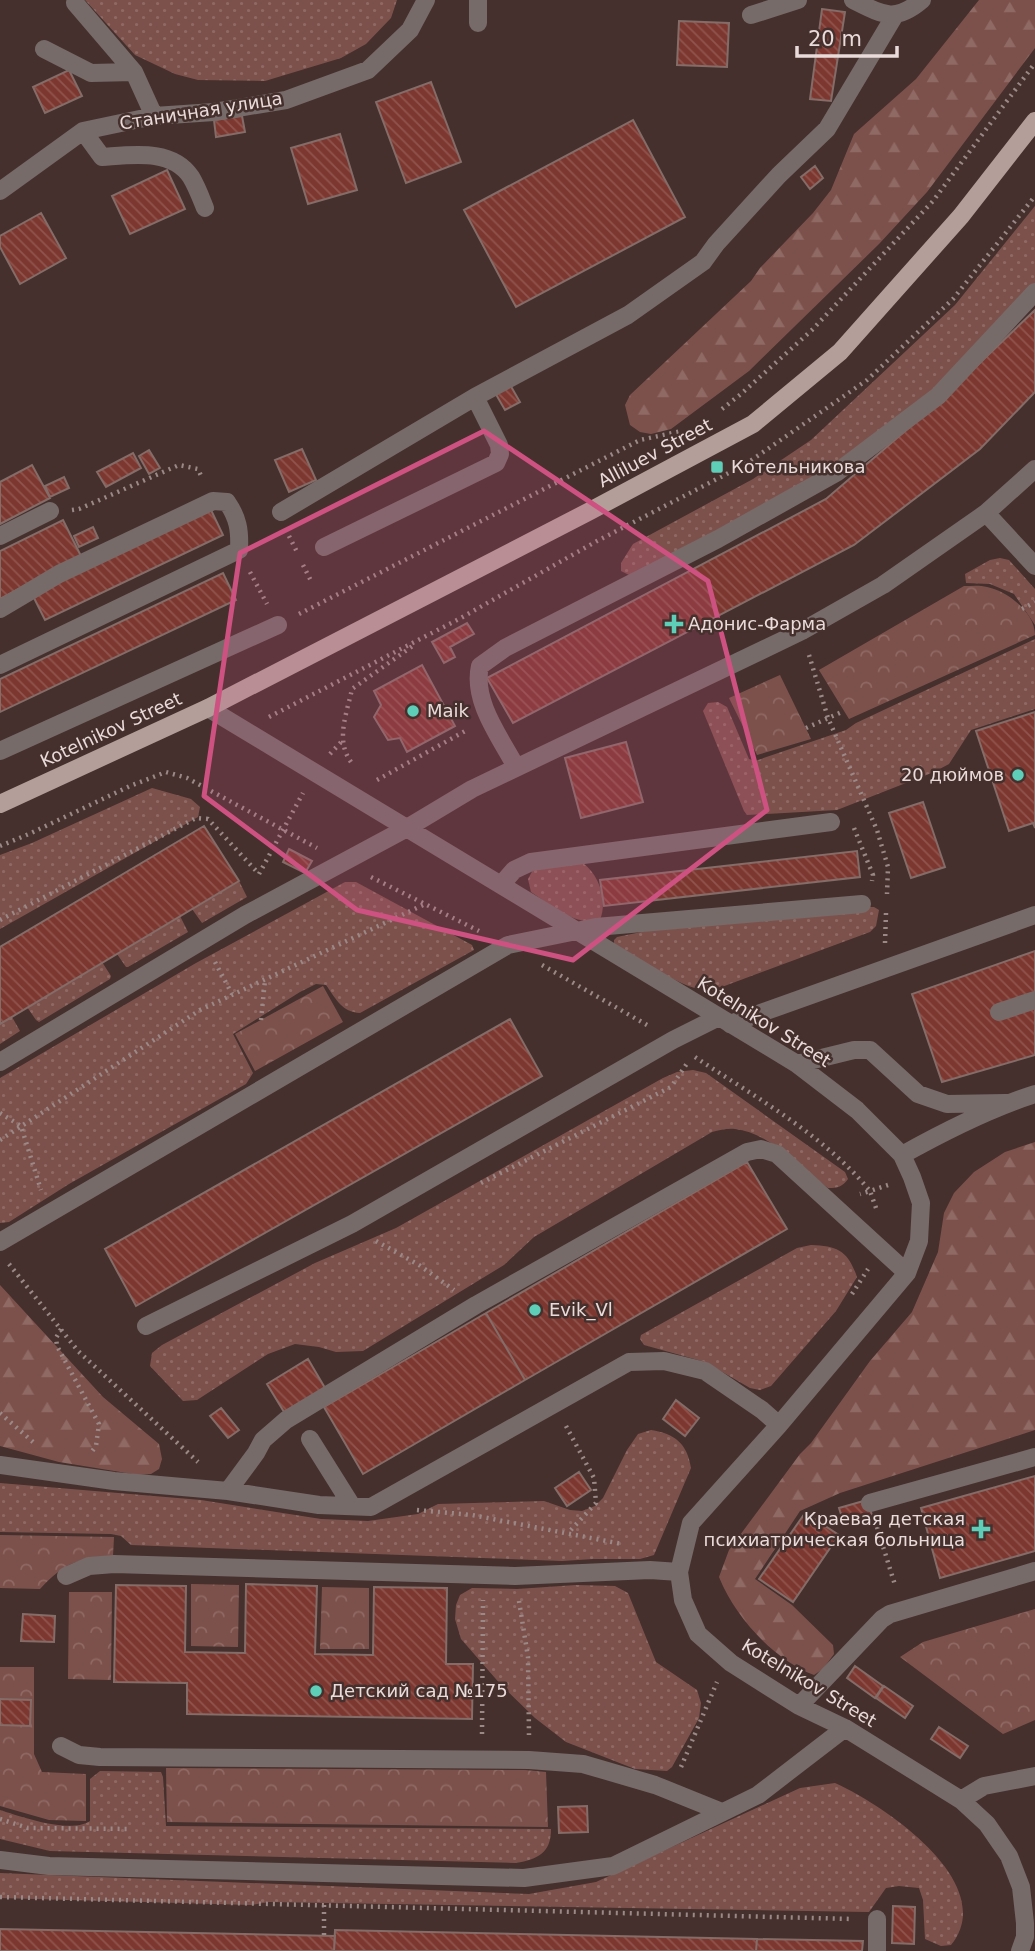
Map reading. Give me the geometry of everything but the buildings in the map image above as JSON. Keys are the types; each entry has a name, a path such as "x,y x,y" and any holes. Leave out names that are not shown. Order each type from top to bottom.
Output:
{"main road":[{"name":"Alliluev Street","path":"208,708 753,424 840,352 961,216 1035,121"},
{"name":"Kotelnikov Street","path":"0,804 208,708"}],"street":[{"name":"Станичная улица","path":"0,191 83,131 154,116 214,112 286,100 368,70 410,30 426,0"},
{"path":"478,0 478,23"},
{"path":"751,15 798,0"},
{"path":"853,0 879,12 895,15 907,13 922,0"},
{"path":"75,3 134,72 154,116"},
{"path":"281,512 475,397 628,316 704,262 716,244 779,175 827,129 895,15"},
{"path":"44,49 90,73 134,72"},
{"path":"83,131 102,157 147,155 160,156 174,162 190,175 205,208"},
{"path":"516,767 479,692 477,678 480,666 505,648 718,539 836,472 938,396 1035,292"},
{"path":"324,547 496,463 500,454 499,445 475,397"},
{"path":"0,1062 245,915 419,819 516,767 802,631 883,585 986,513 1035,469"},
{"path":"0,609 59,575 213,501 227,502 237,517 239,550 0,665"},
{"path":"0,536 50,511"},
{"path":"986,513 1035,566"},
{"path":"0,751 278,625"},
{"name":"Kotelnikov Street","path":"208,708 797,1064 857,1110 902,1156 921,1203 919,1241 907,1273 779,1425 691,1523 679,1572 682,1600 698,1634 731,1663 799,1706 845,1728 961,1800 987,1824 1028,1885 1027,1942"},
{"path":"501,885 514,870 531,862 831,822"},
{"path":"0,1242 508,945 596,927 862,904"},
{"path":"146,1326 352,1224 673,1041 724,1020 1035,915"},
{"path":"999,1012 1035,1000"},
{"path":"797,1064 854,1050 870,1050 918,1094 947,1104 1006,1103"},
{"path":"902,1156 947,1130 1006,1103 1035,1094"},
{"path":"228,1491 263,1440 286,1420 476,1305 747,1152 761,1149 777,1154 907,1273"},
{"path":"0,1465 76,1476 228,1491 319,1505 371,1507 629,1362 664,1361 705,1371 779,1425"},
{"path":"310,1439 352,1506"},
{"path":"870,1503 1035,1457"},
{"path":"66,1576 89,1566 114,1564 515,1576 650,1570 679,1572"},
{"path":"799,1706 882,1619 902,1609 1035,1572"},
{"path":"0,1860 49,1866 524,1878 612,1866 758,1795 845,1728"},
{"path":"61,1746 79,1755 100,1758 529,1760 583,1764 655,1785 722,1812"},
{"path":"961,1800 984,1786 1035,1776"},
{"path":"877,1919 877,1951"}],"path":[{"path":"714,415 812,330 933,201 1035,63"},
{"path":"306,611 640,440 685,430"},
{"path":"50,511 79,509 179,465 198,469"},
{"path":"281,512 279,516 312,583"},
{"path":"247,565 267,604"},
{"path":"1022,608 1035,602"},
{"path":"802,631 828,718 872,818 888,867"},
{"path":"347,757 342,732 352,689 429,635"},
{"path":"806,728 844,711"},
{"path":"367,785 490,718"},
{"path":"0,846 166,772 187,778 423,904 508,945 673,1041"},
{"path":"245,915 259,874 314,772"},
{"path":"0,919 196,818 208,819 259,874"},
{"path":"831,822 846,821 860,838 873,875 872,887 862,904"},
{"path":"0,1140 200,1010 423,904"},
{"path":"203,940 232,994"},
{"path":"261,1020 265,979"},
{"path":"471,1188 671,1087 693,1055 781,1114 850,1167 870,1191 880,1222 880,1249 846,1304"},
{"path":"0,1113 21,1126 49,1214"},
{"path":"870,1191 912,1177"},
{"path":"384,1232 372,1238 419,1265 476,1305"},
{"path":"23,1281 78,1352 178,1444"},
{"path":"61,1329 56,1338 57,1346 99,1424 96,1446 76,1476"},
{"path":"569,1532 596,1503 594,1478 573,1440"},
{"path":"870,1503 902,1609"},
{"path":"371,1507 472,1515 569,1532 627,1546"},
{"path":"515,1576 528,1657 529,1760"},
{"path":"482,1760 483,1608"},
{"path":"692,1744 718,1680"},
{"path":"0,1819 28,1828 131,1829"},
{"path":"0,1897 877,1919"},
{"path":"324,1905 324,1936"}],"highlighted area":[{"path":"484,431 708,581 767,810 573,960 357,910 204,796 240,553"}],"green space":[{"path":"85,0 397,0 391,18 366,44 341,58 265,81 198,80 175,74 135,55"},
{"path":"979,0 1035,0 1035,48 927,192 879,244 749,371 671,429 651,434 640,432 630,425 625,405 630,395 751,281 760,268 813,213 831,190 854,134 916,79"},
{"path":"1035,206 1035,284 940,385 836,468 634,575 621,571 621,563 633,544 753,479 811,440 955,305"},
{"path":"990,560 1009,560 1035,589 1035,625 1014,594 990,584 966,583 965,574"},
{"path":"964,586 995,589 1011,598 1030,618 1035,635 849,719 819,670"},
{"path":"1035,639 1035,709 971,730 949,764 837,810 747,815 703,711 708,703 718,702 727,707 749,759 755,761 846,730"},
{"path":"780,675 811,739 757,755 729,698"},
{"path":"152,788 191,799 200,807 198,817 0,929 0,855"},
{"path":"583,863 598,881 603,904 600,920 572,918 531,892 528,879 534,868"},
{"path":"239,881 247,897 202,923 192,909"},
{"path":"345,882 356,882 472,945 474,950 360,1013 344,1007 326,985 316,984 300,992 233,1034 253,1073 246,1084 69,1184 9,1222 0,1223 0,1078 196,963"},
{"path":"863,907 879,910 876,926 870,932 711,991 676,980 614,945 617,937 646,931"},
{"path":"180,916 188,932 126,967 117,954"},
{"path":"102,962 111,976 110,979 39,1022 36,1020 27,1007"},
{"path":"323,986 343,1022 255,1071 235,1034"},
{"path":"12,1017 20,1031 0,1044 0,1024"},
{"path":"693,1070 706,1073 845,1172 848,1179 840,1187 828,1188 784,1152 760,1137 735,1129 712,1132 534,1237 504,1265 363,1351 336,1352 295,1344 268,1354 197,1400 183,1401 150,1366 152,1353 162,1345 315,1263 396,1228 663,1078 677,1072"},
{"path":"1035,1142 1035,1430 840,1493 800,1511 755,1579 792,1605 833,1645 834,1654 823,1669 814,1675 771,1648 735,1607 719,1577 729,1550 870,1361 912,1312 938,1252 944,1213 954,1193 974,1172 1005,1152"},
{"path":"811,1245 841,1252 850,1261 857,1277 836,1311 771,1386 760,1390 750,1388 705,1362 644,1345 640,1339 641,1335 797,1248"},
{"path":"0,1285 103,1397 159,1444 162,1459 159,1469 151,1474 139,1475 59,1462 0,1446"},
{"path":"651,1430 667,1434 678,1441 686,1452 691,1468 654,1555 640,1559 562,1561 131,1545 121,1536 111,1534 0,1532 0,1483 201,1500 321,1519 368,1521 418,1514 438,1504 544,1501 582,1511 595,1506 603,1498 638,1434"},
{"path":"0,1535 114,1537 113,1556 72,1563 40,1589 0,1588"},
{"path":"191,1584 239,1585 238,1647 191,1646"},
{"path":"576,1585 615,1586 628,1593 656,1662 697,1690 701,1703 699,1718 672,1767 667,1771 635,1769 566,1742 535,1718 502,1686 461,1639 455,1619 456,1605 460,1595 472,1588 517,1589"},
{"path":"322,1587 369,1588 369,1649 320,1649"},
{"path":"69,1592 112,1592 111,1680 68,1679"},
{"path":"1035,1609 1035,1720 1003,1734 900,1657 923,1642"},
{"path":"0,1667 34,1667 34,1754 42,1772 86,1774 86,1821 49,1820 0,1806"},
{"path":"166,1768 546,1772 548,1827 167,1822"},
{"path":"100,1771 161,1772 166,1826 551,1829 549,1844 537,1857 516,1863 50,1851 0,1839 0,1810 59,1825 81,1825 90,1821 90,1779"},
{"path":"835,1783 856,1793 906,1827 949,1872 961,1896 962,1921 951,1945 941,1946 925,1939 923,1900 919,1888 899,1886 886,1888 869,1912 269,1902 251,1905 0,1898 0,1873 529,1894 596,1882 800,1788"}],"place":[{"name":"Котельникова","path":"717,467"},
{"name":"Адонис-Фарма","path":"674,624"},
{"name":"Maik","path":"413,711"},
{"name":"20 дюймов","path":"1018,775"},
{"name":"Evik_Vl","path":"535,1310"},
{"name":"Краевая детская психиатрическая больница","path":"981,1529"},
{"name":"Детский сад №175","path":"316,1691"}]}
